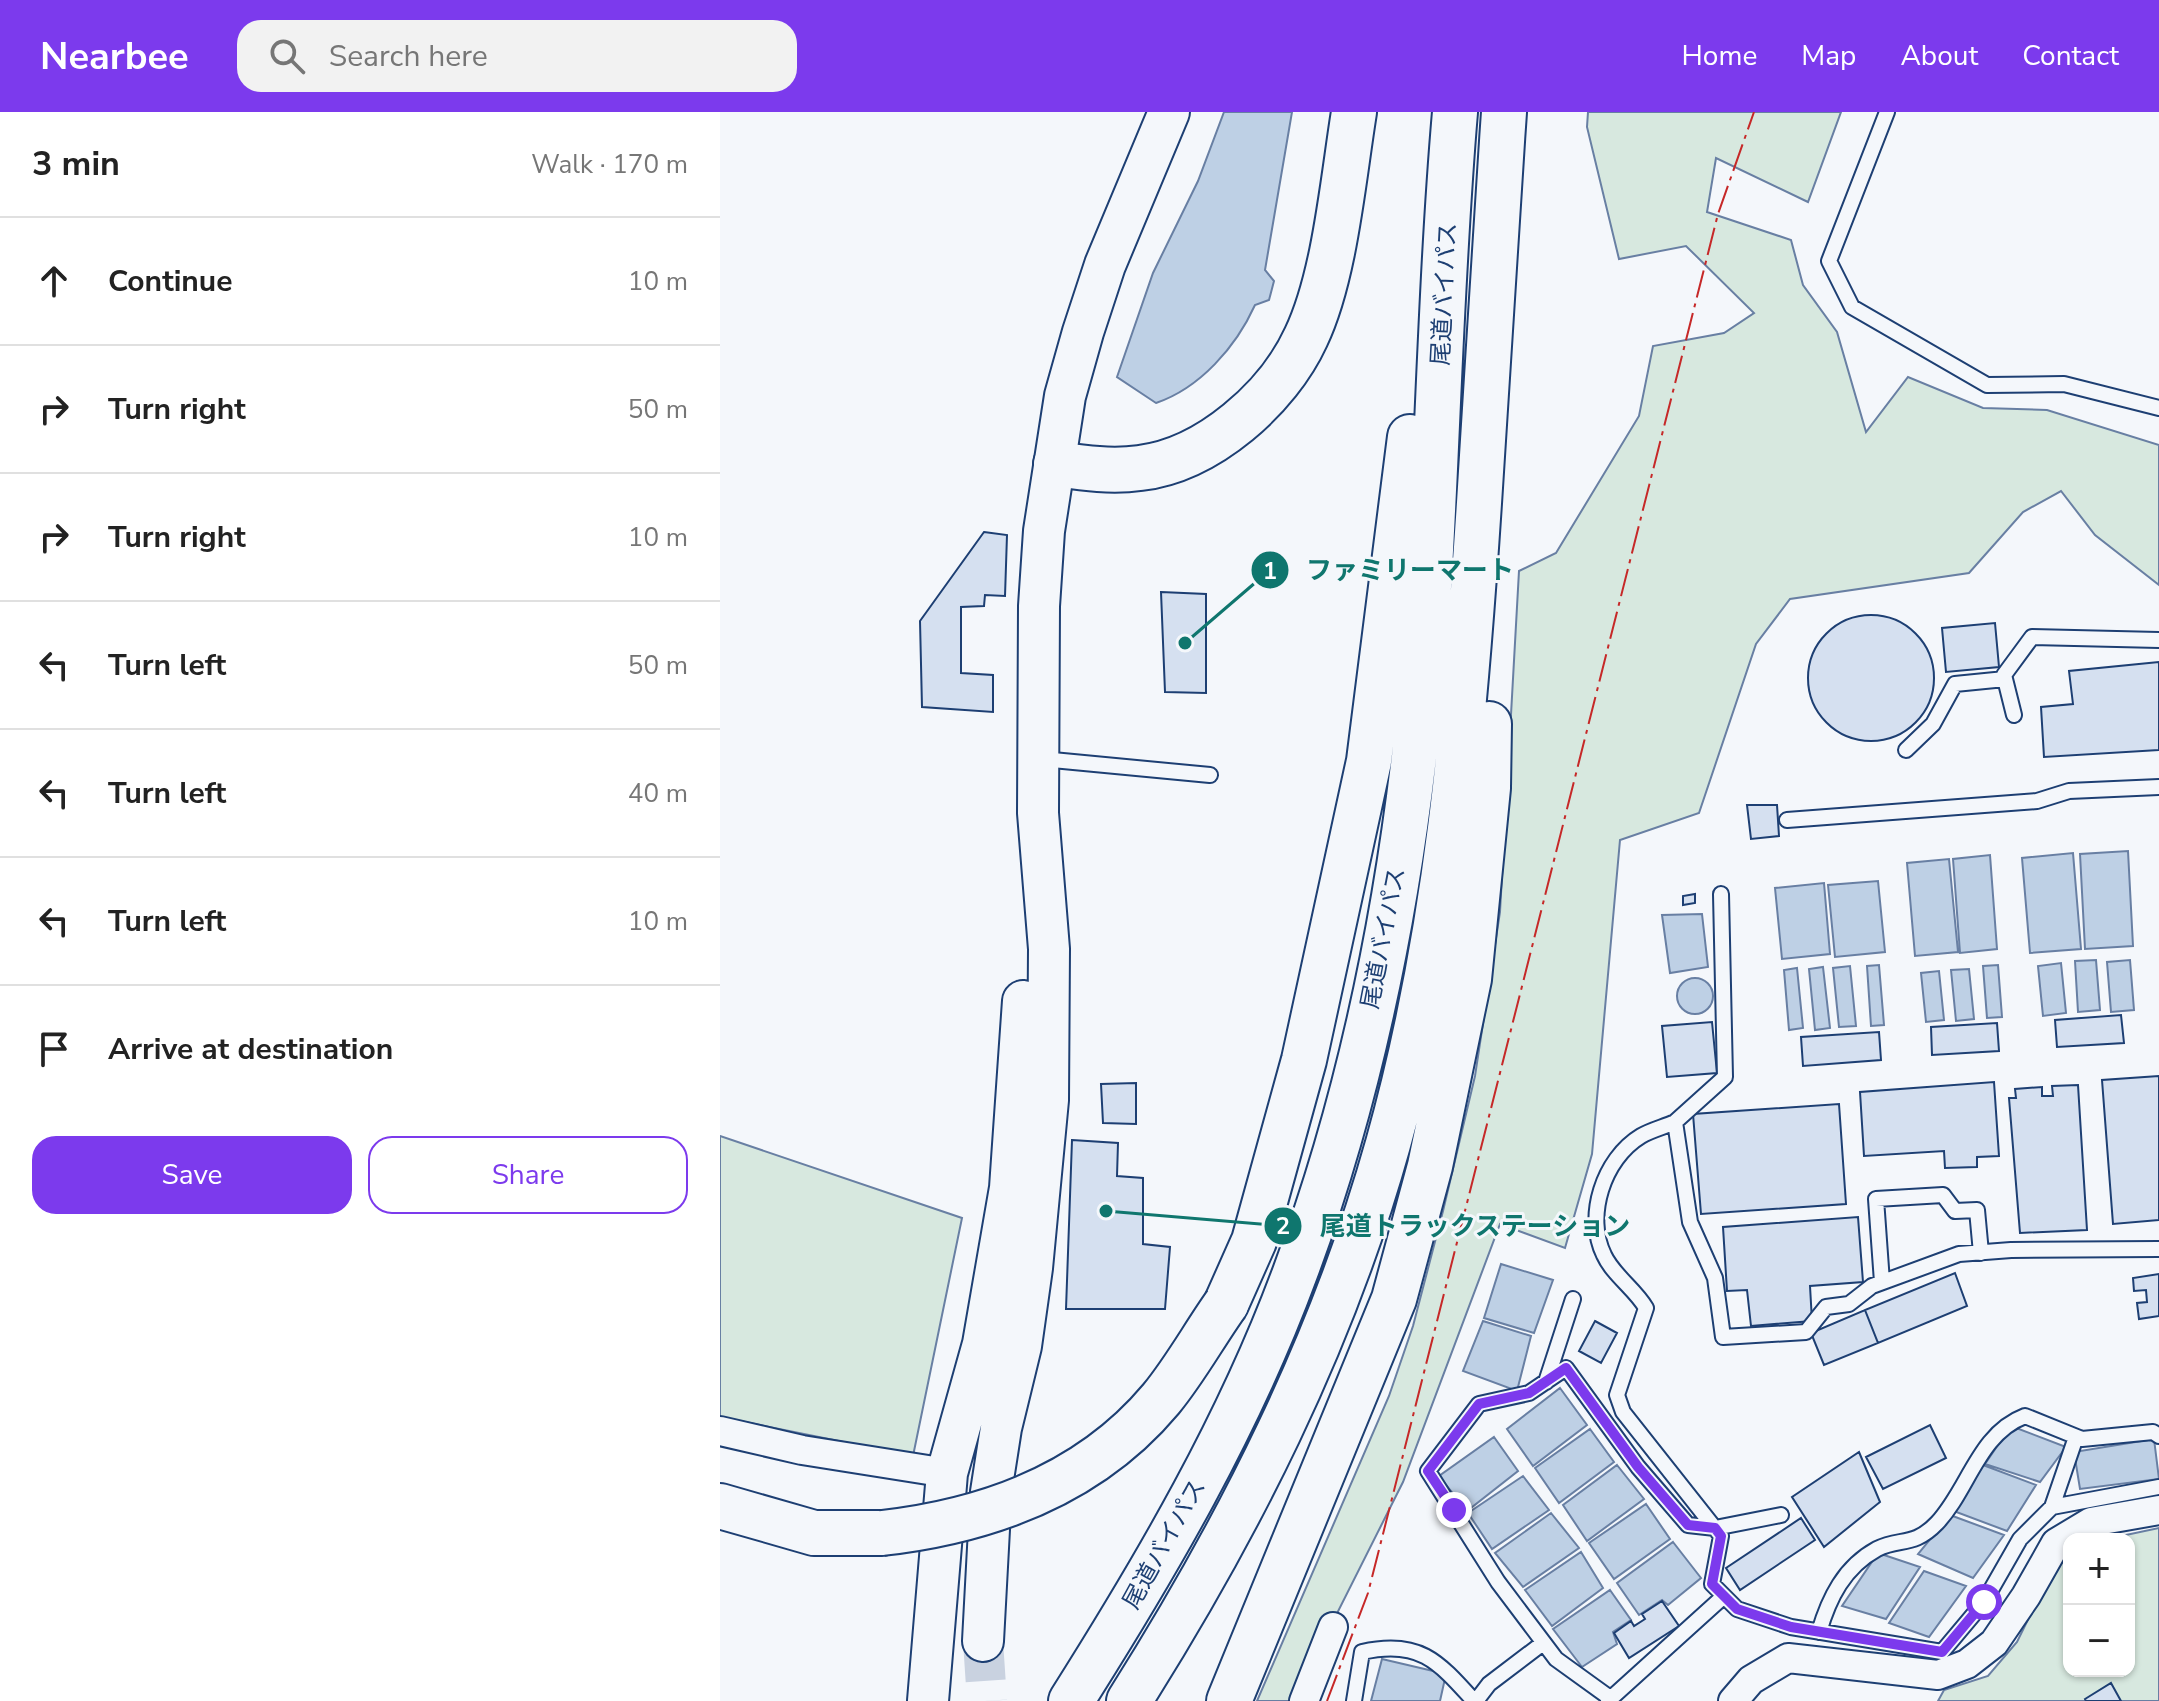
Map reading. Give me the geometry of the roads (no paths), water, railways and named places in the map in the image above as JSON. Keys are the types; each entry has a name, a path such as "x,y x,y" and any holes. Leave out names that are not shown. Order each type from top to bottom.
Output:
{"highway":[{"path":"1056,464 1103,471 1143,468 1184,456 1217,437 1253,408 1283,375 1306,338 1320,296 1354,112"},
{"path":"720,1506 814,1533 882,1533 942,1526 989,1513 1041,1492 1084,1466 1160,1400 1226,1304 1254,1241 1304,1060 1369,761 1409,444 1430,112"},
{"name":"尾道バイパス","path":"1071,1701 1191,1500 1246,1390 1296,1273 1337,1145 1369,1014 1396,879 1422,666 1455,112"},
{"name":"尾道バイパス","path":"1129,1701 1184,1614 1247,1501 1290,1411 1343,1280 1388,1146 1439,917 1457,781 1504,112"},
{"path":"1232,1690 1394,1299 1430,1166 1469,979 1488,788 1496,222"}],"street":[{"path":"928,1701 947,1473 983,1344 1010,1188 1038,813 1039,606 1044,531 1065,396 1083,332 1105,265 1169,112"},
{"path":"983,1641 991,1492 1030,1284 1048,1100 1049,949 1038,813"},
{"path":"720,1431 802,1450 947,1473"},
{"path":"1733,1701 1751,1680 1788,1658 1938,1675 1967,1664 1994,1643 2026,1596 2056,1543 2091,1522 2159,1510"},
{"path":"1304,1701 1333,1627"}],"lane":[{"path":"1887,112 1829,261 1852,307 1987,385 2064,384 2159,408"},
{"path":"2014,715 2004,675 2032,637 2159,640"},
{"path":"1906,750 1933,724 1955,684 2005,679"},
{"path":"1038,759 1210,775"},
{"path":"1787,820 2037,801 2069,791 2159,787"},
{"path":"1721,894 1725,1077 1675,1122 1639,1137 1613,1163 1599,1199 1595,1230 1605,1258 1636,1291 1646,1308 1617,1395 1623,1412 1721,1536 1712,1584 1737,1609 1791,1627 1942,1652 1984,1602 2020,1539 2052,1507 2076,1437"},
{"path":"1675,1122 1690,1222 1715,1278 1723,1337 1806,1332 1826,1307 1849,1304 1882,1282 1959,1254 2159,1249"},
{"path":"1882,1282 1876,1199 1943,1195 1955,1211 1977,1210 1981,1253"},
{"path":"1546,1382 1573,1299"},
{"path":"1724,1596 1609,1700 1556,1659 1543,1643 1498,1582 1428,1471 1479,1404 1529,1393 1566,1368 1638,1467 1688,1525 1715,1528 1781,1515"},
{"path":"1819,1632 1829,1597 1853,1568 1879,1548 1899,1545 1925,1535 1941,1519 1985,1447 2009,1422 2025,1416 2076,1437 2153,1432 2159,1436"},
{"path":"2052,1507 2159,1487"},
{"path":"1354,1701 1362,1652 1392,1646 1440,1663 1475,1701 1489,1684 1543,1643"}],"water":[{"path":"1224,112 1292,112 1265,270 1274,281 1269,300 1255,305 1238,336 1215,364 1187,387 1156,403 1117,377 1153,273 1198,181"},
{"path":"2128,851 2133,946 2085,949 2080,854"},
{"path":"2073,853 2081,949 2030,953 2022,858"},
{"path":"1990,855 1997,949 1960,953 1953,859"},
{"path":"1949,859 1958,952 1915,956 1907,863"},
{"path":"1878,881 1885,952 1835,957 1828,885"},
{"path":"1824,883 1830,954 1782,959 1775,888"},
{"path":"1702,914 1708,967 1670,973 1662,915"},
{"path":"2096,960 2100,1010 2078,1012 2075,961"},
{"path":"2130,960 2134,1010 2111,1012 2107,962"},
{"path":"2061,963 2066,1013 2043,1016 2038,966"},
{"path":"1879,965 1884,1025 1871,1026 1867,966"},
{"path":"1998,965 2002,1017 1987,1018 1983,966"},
{"path":"1850,966 1856,1026 1839,1027 1833,968"},
{"path":"1823,967 1830,1028 1815,1030 1809,969"},
{"path":"1797,968 1803,1028 1789,1030 1784,970"},
{"path":"1969,969 1974,1019 1956,1021 1951,970"},
{"path":"1939,971 1944,1020 1926,1022 1921,973"},
{"path":"1695,978 1708,983 1713,996 1708,1009 1695,1014 1682,1009 1677,996 1682,983"},
{"path":"1501,1264 1553,1280 1534,1333 1484,1318"},
{"path":"1483,1321 1531,1336 1517,1391 1463,1371"},
{"path":"1560,1388 1587,1425 1533,1466 1507,1429"},
{"path":"2011,1426 2066,1447 2040,1482 1985,1464"},
{"path":"1590,1429 1614,1462 1559,1503 1535,1468"},
{"path":"1494,1437 1518,1471 1467,1511 1439,1476"},
{"path":"2154,1439 2159,1479 2080,1489 2074,1452"},
{"path":"1617,1465 1644,1499 1587,1541 1563,1505"},
{"path":"1983,1465 2036,1485 2007,1531 1951,1510"},
{"path":"1523,1476 1549,1510 1492,1549 1468,1513"},
{"path":"1646,1504 1670,1539 1614,1579 1589,1543"},
{"path":"1551,1513 1579,1548 1523,1587 1495,1553"},
{"path":"1950,1515 2004,1535 1973,1578 1918,1554"},
{"path":"1673,1542 1701,1578 1668,1605 1662,1600 1639,1615 1617,1583"},
{"path":"1581,1552 1603,1588 1552,1626 1525,1590"},
{"path":"1878,1553 1920,1567 1886,1619 1842,1606"},
{"path":"1924,1571 1966,1586 1929,1637 1889,1623"},
{"path":"1610,1590 1631,1620 1613,1632 1617,1644 1582,1667 1553,1629"},
{"path":"1382,1659 1446,1674 1440,1701 1371,1701"}],"tunnel":[{"path":"983,1641 987,1701"}],"place":[{"name":"ファミリーマート","path":"1185,643"},
{"name":"尾道トラックステーション","path":"1106,1211"}]}
